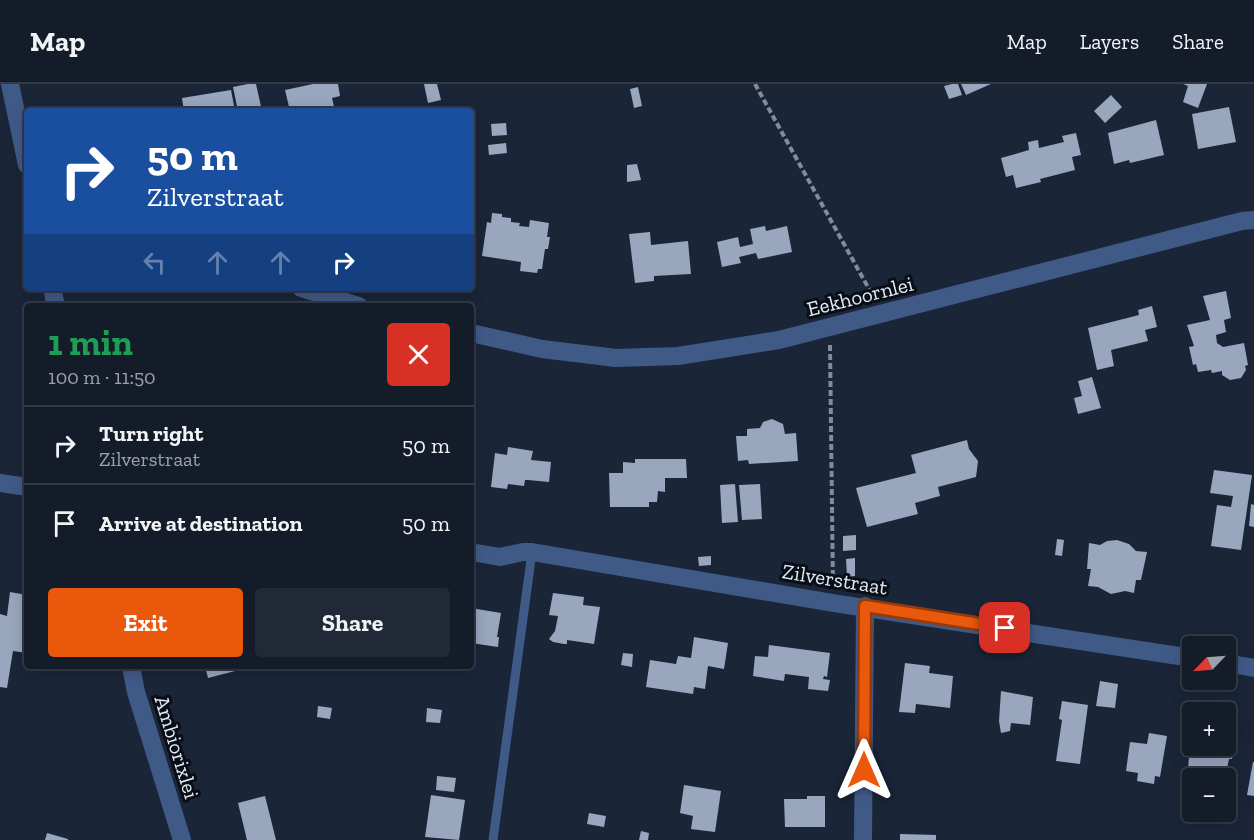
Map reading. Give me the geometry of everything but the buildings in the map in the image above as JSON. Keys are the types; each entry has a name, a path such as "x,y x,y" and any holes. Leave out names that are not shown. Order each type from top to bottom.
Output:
{"street":[{"path":"10,84 24,151"},
{"name":"Eekhoornlei","path":"474,334 542,349 616,358 678,356 779,340 1254,220"},
{"path":"311,291 349,303"},
{"path":"0,483 24,487"},
{"name":"Zilverstraat","path":"474,553 500,557 532,552 833,603 865,606 1182,656"},
{"path":"863,840 865,606"},
{"path":"1236,665 1254,668"},
{"name":"Ambiorixlei","path":"132,669 136,692 182,840"}],"lane":[{"path":"493,840 532,552"}],"path":[{"path":"755,84 883,314"},
{"path":"830,327 833,603"}],"route":[{"path":"864,770 865,606 1005,628"}]}
